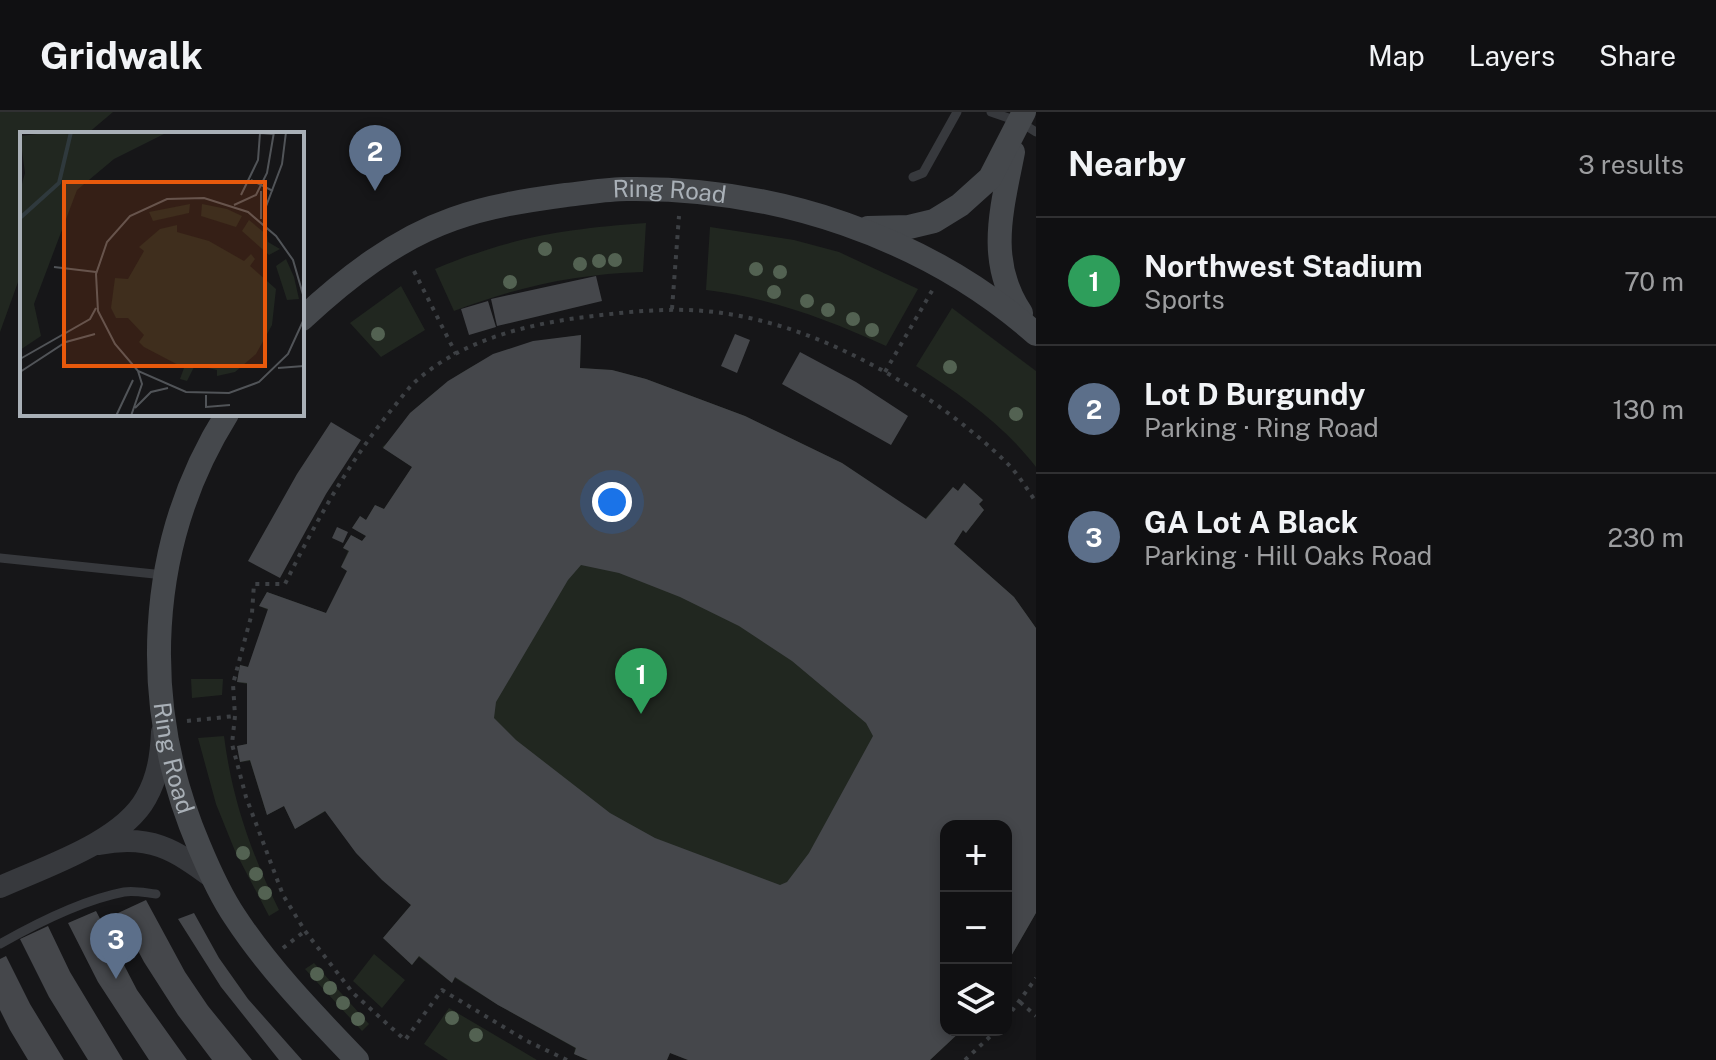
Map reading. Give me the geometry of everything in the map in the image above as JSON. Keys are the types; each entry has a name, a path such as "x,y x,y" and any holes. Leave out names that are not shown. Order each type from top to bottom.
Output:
{"main road":[{"path":"858,228 909,227 934,221 960,205 990,178 1027,122"},
{"path":"1027,122 1004,200 1000,263 1006,288 1035,333"},
{"name":"Ring Road","path":"304,317 336,287 389,251 453,219 529,200 623,189 705,192 800,210 858,228 956,275 989,295 1035,333"},
{"name":"Ring Road","path":"226,416 195,474 176,529 165,575 160,631 163,727 181,800 213,878 233,915 307,1007 357,1060"}],"street":[{"path":"0,887 90,846 130,819 145,800 161,759 163,727"},
{"path":"90,846 121,840 164,846 213,878"}],"lane":[{"path":"913,177 923,173 957,112"},
{"path":"991,112 1027,122"},
{"path":"0,558 165,575"},
{"path":"0,944 101,898 127,891 156,894"}],"path":[{"path":"672,310 679,216"},
{"path":"414,271 456,354"},
{"path":"885,372 933,289"},
{"path":"567,1060 527,1041 442,990 405,1040 353,993 305,931 283,895 233,755 233,684 252,613 254,584 285,584 307,539 373,433 415,382 456,354 497,335 557,321 621,312 672,310 722,313 776,326 833,347 885,372 956,420 1009,465 1036,502"},
{"path":"187,721 235,716"},
{"path":"283,948 305,931"},
{"path":"1012,1012 1036,978"},
{"path":"1020,1002 1036,1016"},
{"path":"965,1060 991,1036"}],"shaded area":[{"path":"0,112 113,112 89,132 20,132 20,277 0,332"},
{"path":"646,223 643,272 547,283 454,311 435,269 488,249 538,236"},
{"path":"710,227 794,240 839,252 918,289 886,346 798,311 753,298 706,290"},
{"path":"401,286 425,330 381,357 350,323"},
{"path":"952,308 1036,371 1036,467 1010,437 980,411 916,366"},
{"path":"581,335 580,368 612,370 646,379 745,416 842,463 925,519 953,487 958,491 964,483 983,500 979,504 984,510 966,533 963,530 954,544 1014,597 1036,628 1036,913 1012,955 1012,820 940,820 940,1036 956,1036 930,1060 688,1060 670,1053 667,1060 588,1060 574,1054 575,1048 455,978 452,983 419,957 412,965 383,938 411,905 365,861 326,811 295,829 284,806 267,815 250,761 240,762 237,746 247,744 247,684 237,682 240,665 249,667 268,610 259,606 267,592 326,613 347,571 341,567 348,551 343,548 351,535 362,541 366,536 352,528 360,516 366,520 375,505 384,509 412,467 382,447 414,410 472,366 510,350"},
{"path":"191,679 223,679 222,695 192,698"},
{"path":"224,736 244,825 279,910 269,916 235,851 216,804 198,738"},
{"path":"374,954 405,980 382,1008 353,981"},
{"path":"314,963 369,1024 362,1031 305,969"},
{"path":"449,1008 537,1060 448,1060 424,1044"}],"building":[{"path":"596,276 602,301 497,326 491,299"},
{"path":"488,301 496,327 469,335 461,309"},
{"path":"735,334 750,340 737,373 721,366"},
{"path":"581,335 580,368 612,370 646,379 745,416 842,463 926,519 953,487 958,491 964,483 983,500 979,504 984,510 966,533 963,530 954,544 1014,597 1036,628 1036,913 1012,955 1012,820 940,820 940,1036 956,1036 930,1060 688,1060 670,1053 667,1060 588,1060 574,1054 576,1048 455,977 452,983 419,956 412,965 383,938 411,905 356,853 325,811 295,829 284,806 267,815 250,760 240,762 237,746 247,744 247,683 237,682 240,665 248,667 268,609 259,606 267,592 326,613 347,571 341,567 349,551 343,548 351,535 362,541 366,536 352,528 360,516 366,520 375,505 384,509 412,467 383,448 410,413 448,381 493,354 533,341","holes":["581,565 619,573 680,597 739,626 792,661 866,723 873,736 809,853 787,882 780,885 655,838 610,813 516,740 494,718 496,702 568,580"]},
{"path":"800,352 856,382 908,416 891,445 782,384"},
{"path":"331,422 361,440 326,494 280,578 248,561 297,474"},
{"path":"337,527 348,532 343,543 332,538"},
{"path":"146,900 185,972 252,1060 212,1060 178,1015 144,962 118,913"},
{"path":"96,911 137,990 187,1060 149,1060 98,982 68,923"},
{"path":"194,913 219,958 248,999 302,1060 279,1060 221,987 178,919"},
{"path":"48,926 70,972 123,1060 88,1060 49,997 20,939"},
{"path":"6,956 30,1004 64,1060 28,1060 10,1030 0,1010 0,959"}],"place":[{"name":"Lot D Burgundy","path":"375,191"},
{"name":"Northwest Stadium","path":"641,714"},
{"name":"GA Lot A Black","path":"116,979"}]}
